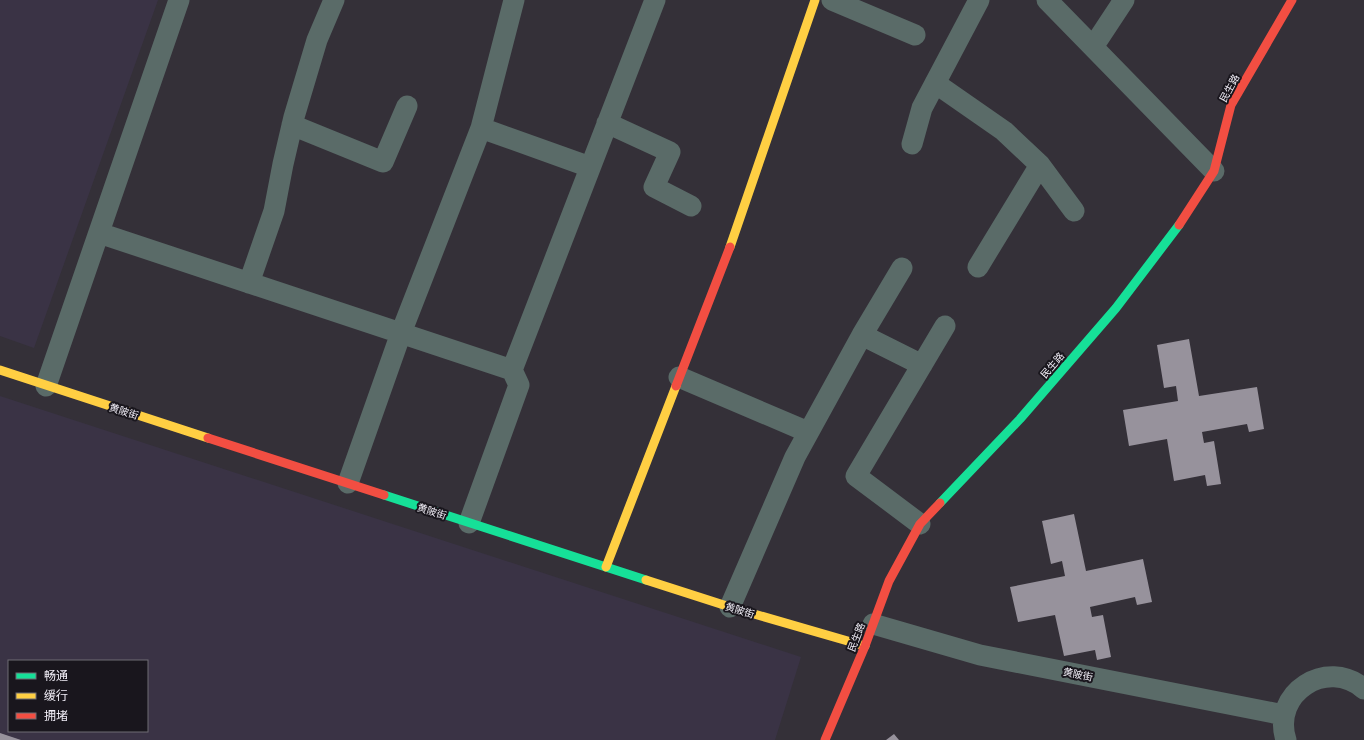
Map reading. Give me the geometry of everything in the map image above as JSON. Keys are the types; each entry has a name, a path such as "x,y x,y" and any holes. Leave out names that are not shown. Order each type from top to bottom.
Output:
{"street":[{"path":"46,386 179,0"},
{"path":"249,282 274,211 292,125 317,40 334,0"},
{"path":"348,483 401,333 481,128 514,0"},
{"path":"469,523 519,385 512,370 655,0"},
{"path":"606,567 738,225 815,0"},
{"path":"832,0 915,35"},
{"path":"912,144 922,108 978,0"},
{"path":"1047,0 1214,171"},
{"path":"1093,47 1124,0"},
{"name":"民生路","path":"825,740 865,646 889,581 920,524 1020,419 1116,308 1183,219 1214,171 1231,105 1292,0"},
{"path":"935,83 1004,131 1040,165 1074,211"},
{"path":"292,125 383,162 407,106"},
{"path":"607,123 670,152 654,187 691,206"},
{"path":"481,128 590,167"},
{"path":"978,267 1040,165"},
{"path":"99,232 512,370"},
{"path":"730,607 795,457 862,335 902,268"},
{"path":"920,524 856,476 945,326"},
{"path":"862,335 922,365"},
{"name":"黄陂街","path":"0,370 730,607 865,646"},
{"path":"679,377 808,432"},
{"name":"黄陂街","path":"873,624 980,654 1284,715"},
{"path":"1286,740 1284,715 1288,704 1302,687 1311,681 1321,678 1343,678 1354,682 1364,689"}],"shaded area":[{"path":"0,0 158,0 34,348 0,336"},
{"path":"0,396 801,657 775,740 0,740"}],"building":[{"path":"1189,339 1199,396 1257,387 1264,429 1249,432 1247,424 1202,432 1204,443 1214,441 1221,484 1207,486 1205,475 1174,481 1167,439 1129,446 1123,410 1178,401 1176,386 1164,388 1157,345"},
{"path":"1074,514 1086,571 1143,559 1152,602 1137,605 1135,597 1090,607 1092,617 1103,615 1111,657 1097,660 1095,650 1064,656 1055,615 1018,622 1010,587 1065,576 1062,561 1051,564 1042,521"},
{"path":"0,733 21,740 0,740"},
{"path":"894,734 899,740 886,740"}],"traffic: fast":[{"path":"940,503 1020,419 1116,308 1179,225"},
{"path":"384,495 646,580"}],"traffic: slow":[{"path":"730,247 815,0"},
{"path":"0,370 208,438"},
{"path":"606,567 676,386"},
{"path":"646,580 730,607 865,646"}],"traffic: jam":[{"path":"1179,225 1214,171 1231,105 1292,0"},
{"path":"676,386 730,247"},
{"path":"208,438 384,495"},
{"path":"825,740 865,646 889,581 920,524 940,503"}]}
